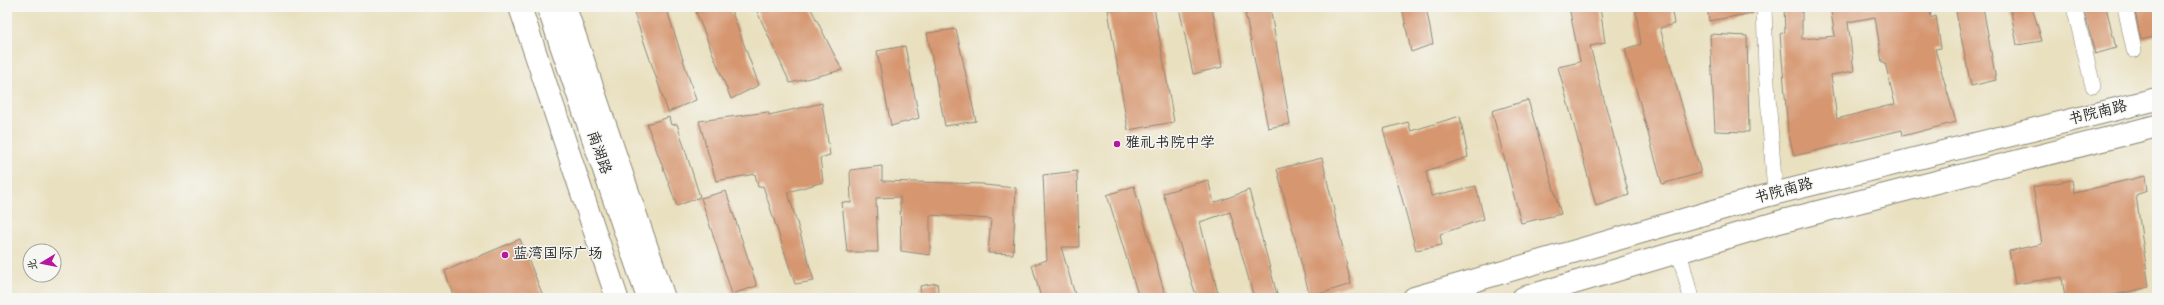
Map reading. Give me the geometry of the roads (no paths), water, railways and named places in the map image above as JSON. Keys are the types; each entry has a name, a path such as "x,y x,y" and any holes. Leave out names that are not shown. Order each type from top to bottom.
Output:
{"main road":[{"name":"南湖路","path":"520,7 617,298"},
{"name":"南湖路","path":"548,7 648,298"},
{"path":"565,7 664,298"},
{"name":"书院南路","path":"1414,298 1775,194 2157,99"},
{"name":"书院南路","path":"1523,298 1778,222 2157,126"}],"street":[{"path":"1764,7 1766,69 1775,194"},
{"path":"2074,7 2093,86"},
{"path":"2125,7 2134,50"},
{"path":"1679,252 1691,298"}],"place":[{"name":"雅礼书院中学","path":"1117,144"},
{"name":"蓝湾国际广场","path":"505,255"}]}
